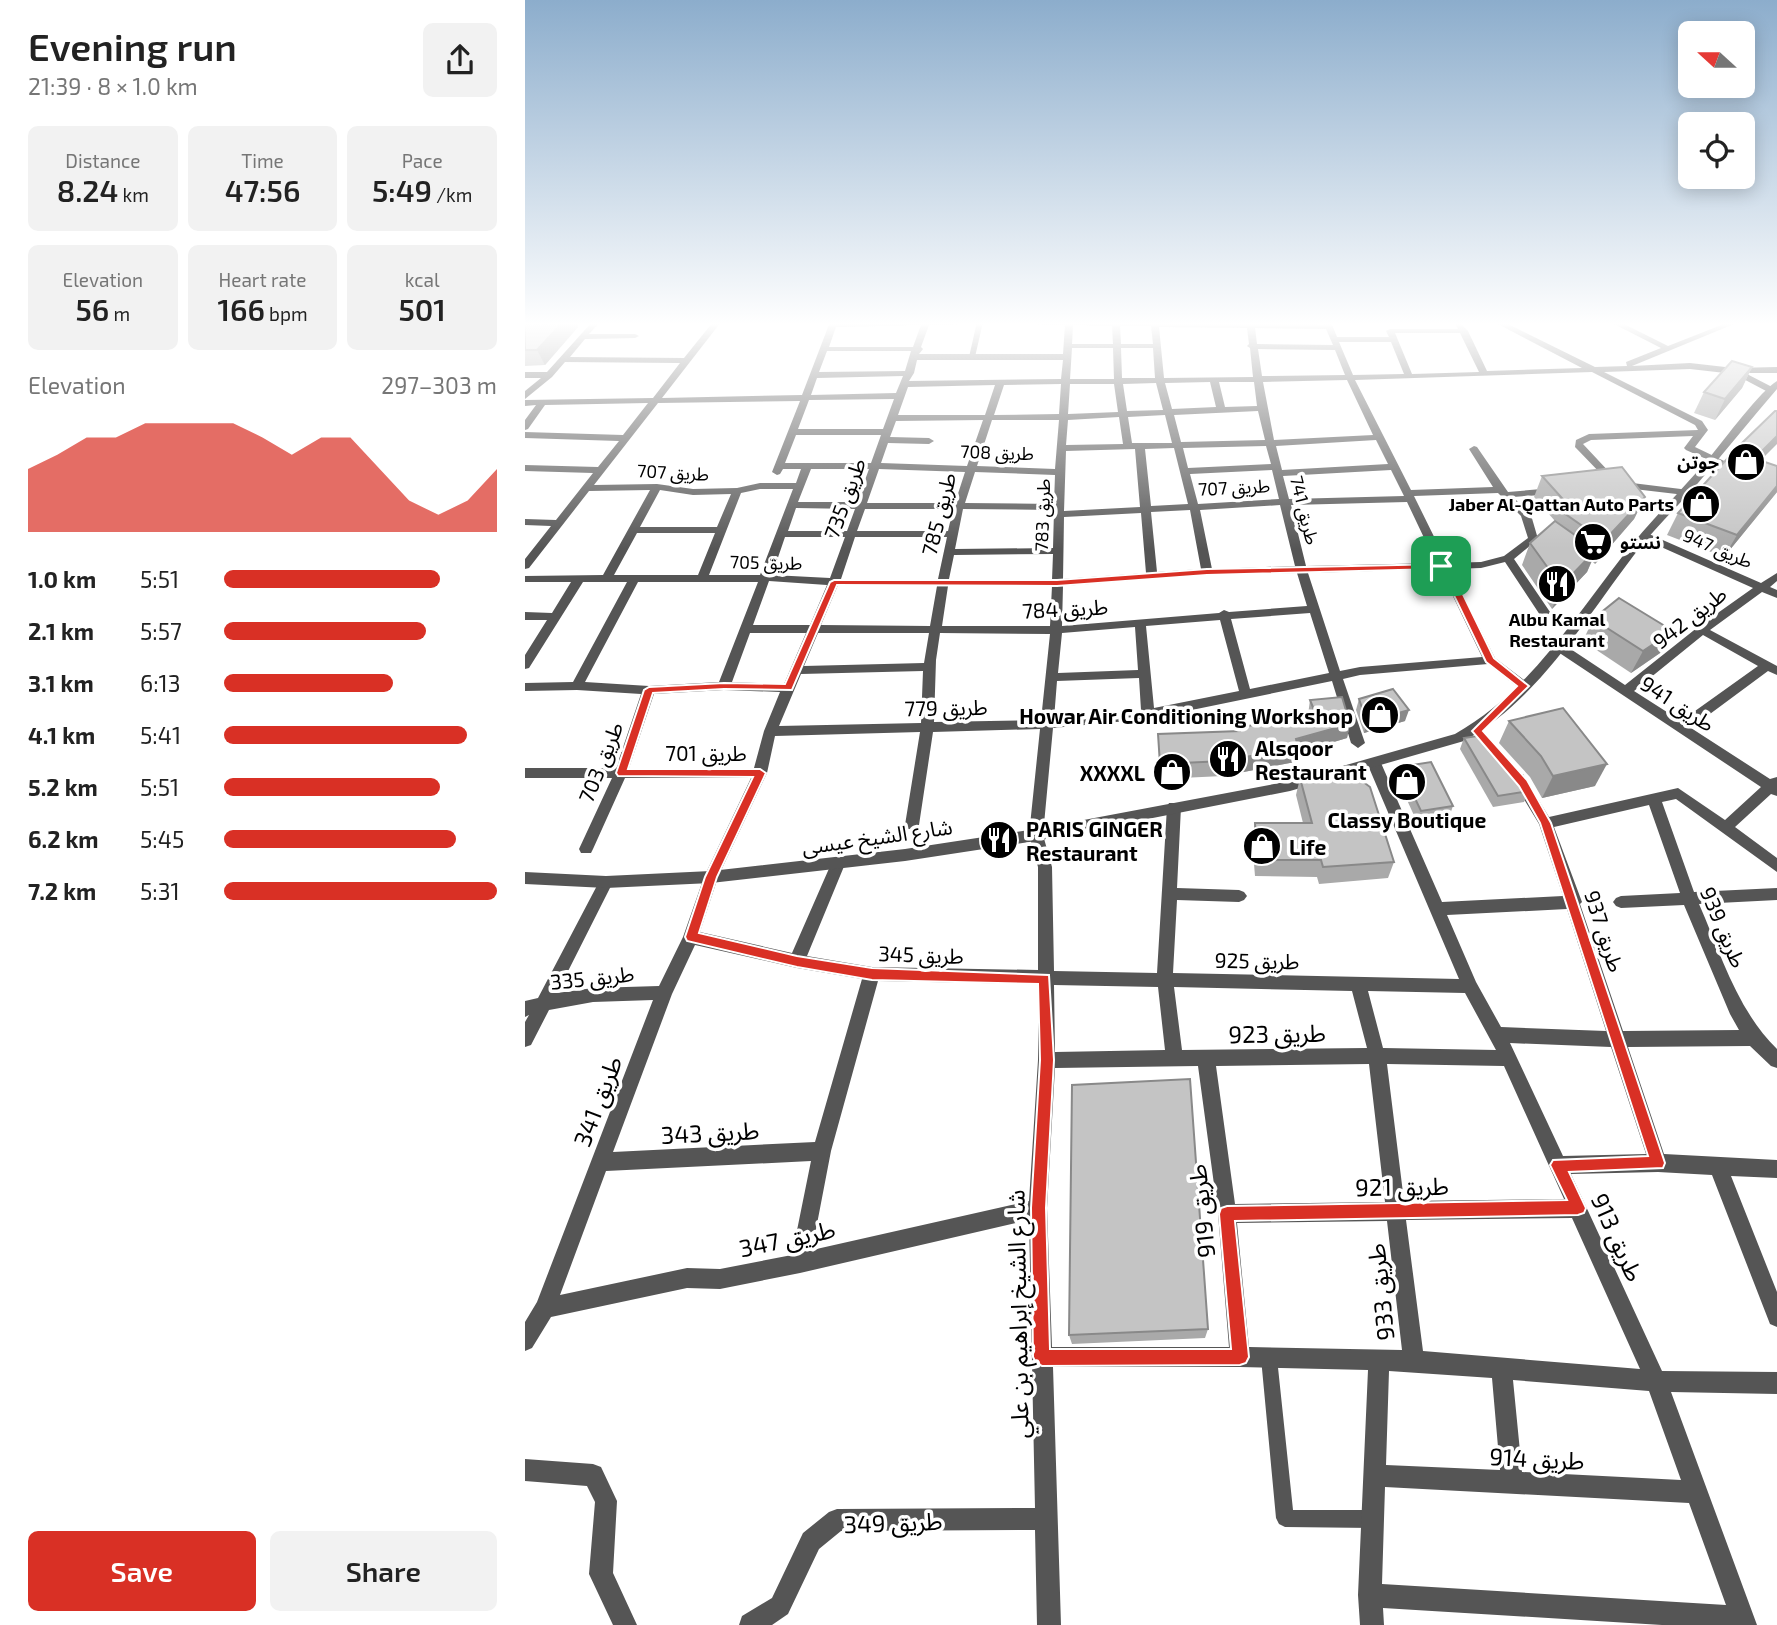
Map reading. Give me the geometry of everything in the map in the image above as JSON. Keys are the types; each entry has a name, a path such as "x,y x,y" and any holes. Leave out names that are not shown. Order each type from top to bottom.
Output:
{"street":[{"path":"525,566 658,398"},
{"path":"525,402 874,398"},
{"name":"طريق 735","path":"711,877 760,773 771,731 816,630 901,398"},
{"name":"طريق 785","path":"912,825 927,726 929,667 949,552 959,505 995,398"},
{"name":"طريق 783","path":"1036,835 1049,724 1056,630 1064,398"},
{"path":"1121,398 1134,447 1152,576"},
{"path":"1165,398 1194,506 1207,572"},
{"path":"1218,398 1221,410"},
{"name":"طريق 741","path":"1260,398 1301,569 1358,743"},
{"path":"1360,398 1490,660 1524,686"},
{"path":"1648,398 1699,423 1702,433 1692,443 1755,478"},
{"name":"شارع الشيخ عيسى","path":"525,878 606,882 711,877 838,864 1036,835 1290,786 1481,736 1559,647 1645,536 1765,398"},
{"path":"771,486 804,400"},
{"path":"525,427 542,403"},
{"path":"893,418 1063,417 1262,408"},
{"path":"792,432 887,436 929,441"},
{"path":"1685,492 1635,488 1618,483 1578,445 1589,437 1702,433"},
{"path":"525,435 627,438"},
{"path":"1062,448 1272,443 1379,437"},
{"path":"1474,449 1502,492 1524,512 1537,529 1533,539 1509,558 1544,612"},
{"name":"طريق 708","path":"780,466 1060,472"},
{"path":"724,686 807,466"},
{"path":"1184,471 1394,467"},
{"path":"525,468 601,470"},
{"path":"1604,485 1618,483"},
{"name":"طريق 707","path":"588,488 657,487 693,492 799,486"},
{"path":"606,579 657,487"},
{"name":"طريق 707","path":"792,505 959,505 1059,511 1144,510 1568,490"},
{"path":"702,578 737,491"},
{"path":"525,522 560,523"},
{"path":"632,530 722,530"},
{"path":"781,534 953,534"},
{"name":"طريق 947","path":"1645,536 1777,594"},
{"path":"949,552 1058,551"},
{"name":"طريق 705","path":"525,579 764,578 834,582 1057,583 1207,572 1481,565 1509,558"},
{"name":"طريق 942","path":"1626,691 1702,630 1777,576"},
{"path":"525,665 579,579"},
{"path":"577,686 635,579"},
{"name":"طريق 784","path":"816,630 1056,630 1223,614 1315,609"},
{"path":"1223,614 1245,692"},
{"path":"525,616 555,617"},
{"path":"1140,622 1148,714"},
{"path":"744,629 816,630"},
{"path":"1681,728 1772,669 1702,630"},
{"name":"طريق 941","path":"1559,647 1775,786"},
{"name":"طريق 779","path":"771,731 1049,724 1148,714 1335,675 1490,660"},
{"path":"798,670 929,667"},
{"path":"1052,677 1144,674"},
{"path":"527,691 577,686 649,690 724,686 789,688"},
{"name":"طريق 703","path":"586,849 621,773 649,690"},
{"name":"طريق 937","path":"1504,762 1523,783 1546,823 1658,1163"},
{"name":"طريق 913","path":"1374,763 1470,986 1509,1058 1656,1381 1744,1622"},
{"name":"طريق 701","path":"525,773 760,773"},
{"path":"1725,828 1775,786"},
{"path":"1546,823 1678,793 1777,866"},
{"name":"طريق 939","path":"1654,798 1689,898 1738,1014 1754,1038 1777,1060"},
{"path":"1174,807 1165,980 1175,1059"},
{"name":"شارع الشيخ إبراهيم بن علي","path":"1036,835 1045,867 1044,979 1047,1060 1038,1208 1049,1625"},
{"path":"797,961 838,864"},
{"name":"طريق 341","path":"525,1340 545,1308 664,993 691,937 711,877"},
{"path":"525,1039 606,882"},
{"path":"1171,894 1239,896"},
{"path":"1621,902 1777,894"},
{"path":"1437,909 1574,902"},
{"name":"طريق 345","path":"691,937 797,961 872,974 1044,979"},
{"path":"800,1263 822,1151 872,974"},
{"name":"طريق 925","path":"1044,979 1358,982 1470,986"},
{"name":"طريق 933","path":"1358,982 1377,1056 1398,1210 1414,1361 1656,1381 1777,1383"},
{"name":"طريق 335","path":"525,1009 542,1003 602,993 664,993"},
{"path":"1497,1035 1618,1039 1754,1038"},
{"name":"طريق 923","path":"1047,1060 1377,1056 1509,1058"},
{"name":"طريق 919","path":"1206,1059 1227,1214 1240,1357"},
{"name":"طريق 343","path":"600,1162 822,1151"},
{"path":"1558,1165 1658,1163 1777,1169"},
{"path":"1717,1165 1777,1317"},
{"name":"طريق 347","path":"545,1308 687,1278 720,1279 800,1263 1038,1208"},
{"name":"طريق 921","path":"1227,1214 1578,1208"},
{"path":"1042,1357 1269,1357 1414,1361"},
{"path":"1372,1625 1370,1595 1378,1360"},
{"path":"1502,1370 1513,1483"},
{"path":"525,1470 593,1475 606,1502 601,1574 625,1625"},
{"name":"طريق 914","path":"1374,1475 1697,1492"},
{"name":"طريق 349","path":"751,1625 779,1616 811,1541 837,1520 1045,1520"},
{"path":"1370,1595 1744,1622"}],"lane":[{"path":"1269,1357 1285,1518 1373,1519"}],"building":[{"path":"1775,411 1777,436 1762,451 1742,443"},
{"path":"1736,449 1777,466 1777,486 1737,535 1678,513"},
{"path":"1622,467 1645,497 1604,541 1564,513 1570,507 1542,476"},
{"path":"1555,521 1596,550 1561,586 1530,543"},
{"path":"1619,598 1673,631 1643,651 1593,619"},
{"path":"1393,689 1409,710 1367,722 1359,699"},
{"path":"1342,697 1350,724 1296,739 1298,747 1224,761 1160,764 1158,734 1240,731 1240,727 1317,717 1310,700"},
{"path":"1563,708 1607,764 1553,776 1541,756 1509,721"},
{"path":"1484,735 1529,791 1498,796 1464,738"},
{"path":"1431,762 1453,806 1421,811 1400,767"},
{"path":"1353,774 1370,787 1394,862 1323,867 1321,860 1257,860 1255,823 1312,823 1300,778"},
{"path":"1190,1079 1208,1329 1069,1335 1072,1085"}],"place":[{"name":"جوتن","path":"1746,462"},
{"name":"Jaber Al-Qattan Auto Parts","path":"1701,504"},
{"name":"نستو","path":"1593,542"},
{"name":"Albu Kamal Restaurant","path":"1557,584"},
{"name":"Howar Air Conditioning Workshop","path":"1380,715"},
{"name":"Alsqoor Restaurant","path":"1228,759"},
{"name":"XXXXL","path":"1172,772"},
{"name":"Classy Boutique","path":"1407,782"},
{"name":"PARIS GINGER Restaurant","path":"999,840"},
{"name":"Life","path":"1262,846"}],"route":[{"path":"1441,566 1452,582 1490,660 1524,686 1477,731 1523,783 1546,823 1658,1163 1558,1165 1578,1208 1227,1214 1240,1357 1042,1357 1038,1208 1047,1060 1044,979 872,974 797,961 691,937 711,877 760,773 621,773 649,690 724,686 789,688 816,630 834,582 1057,583 1207,572 1441,566"}]}
